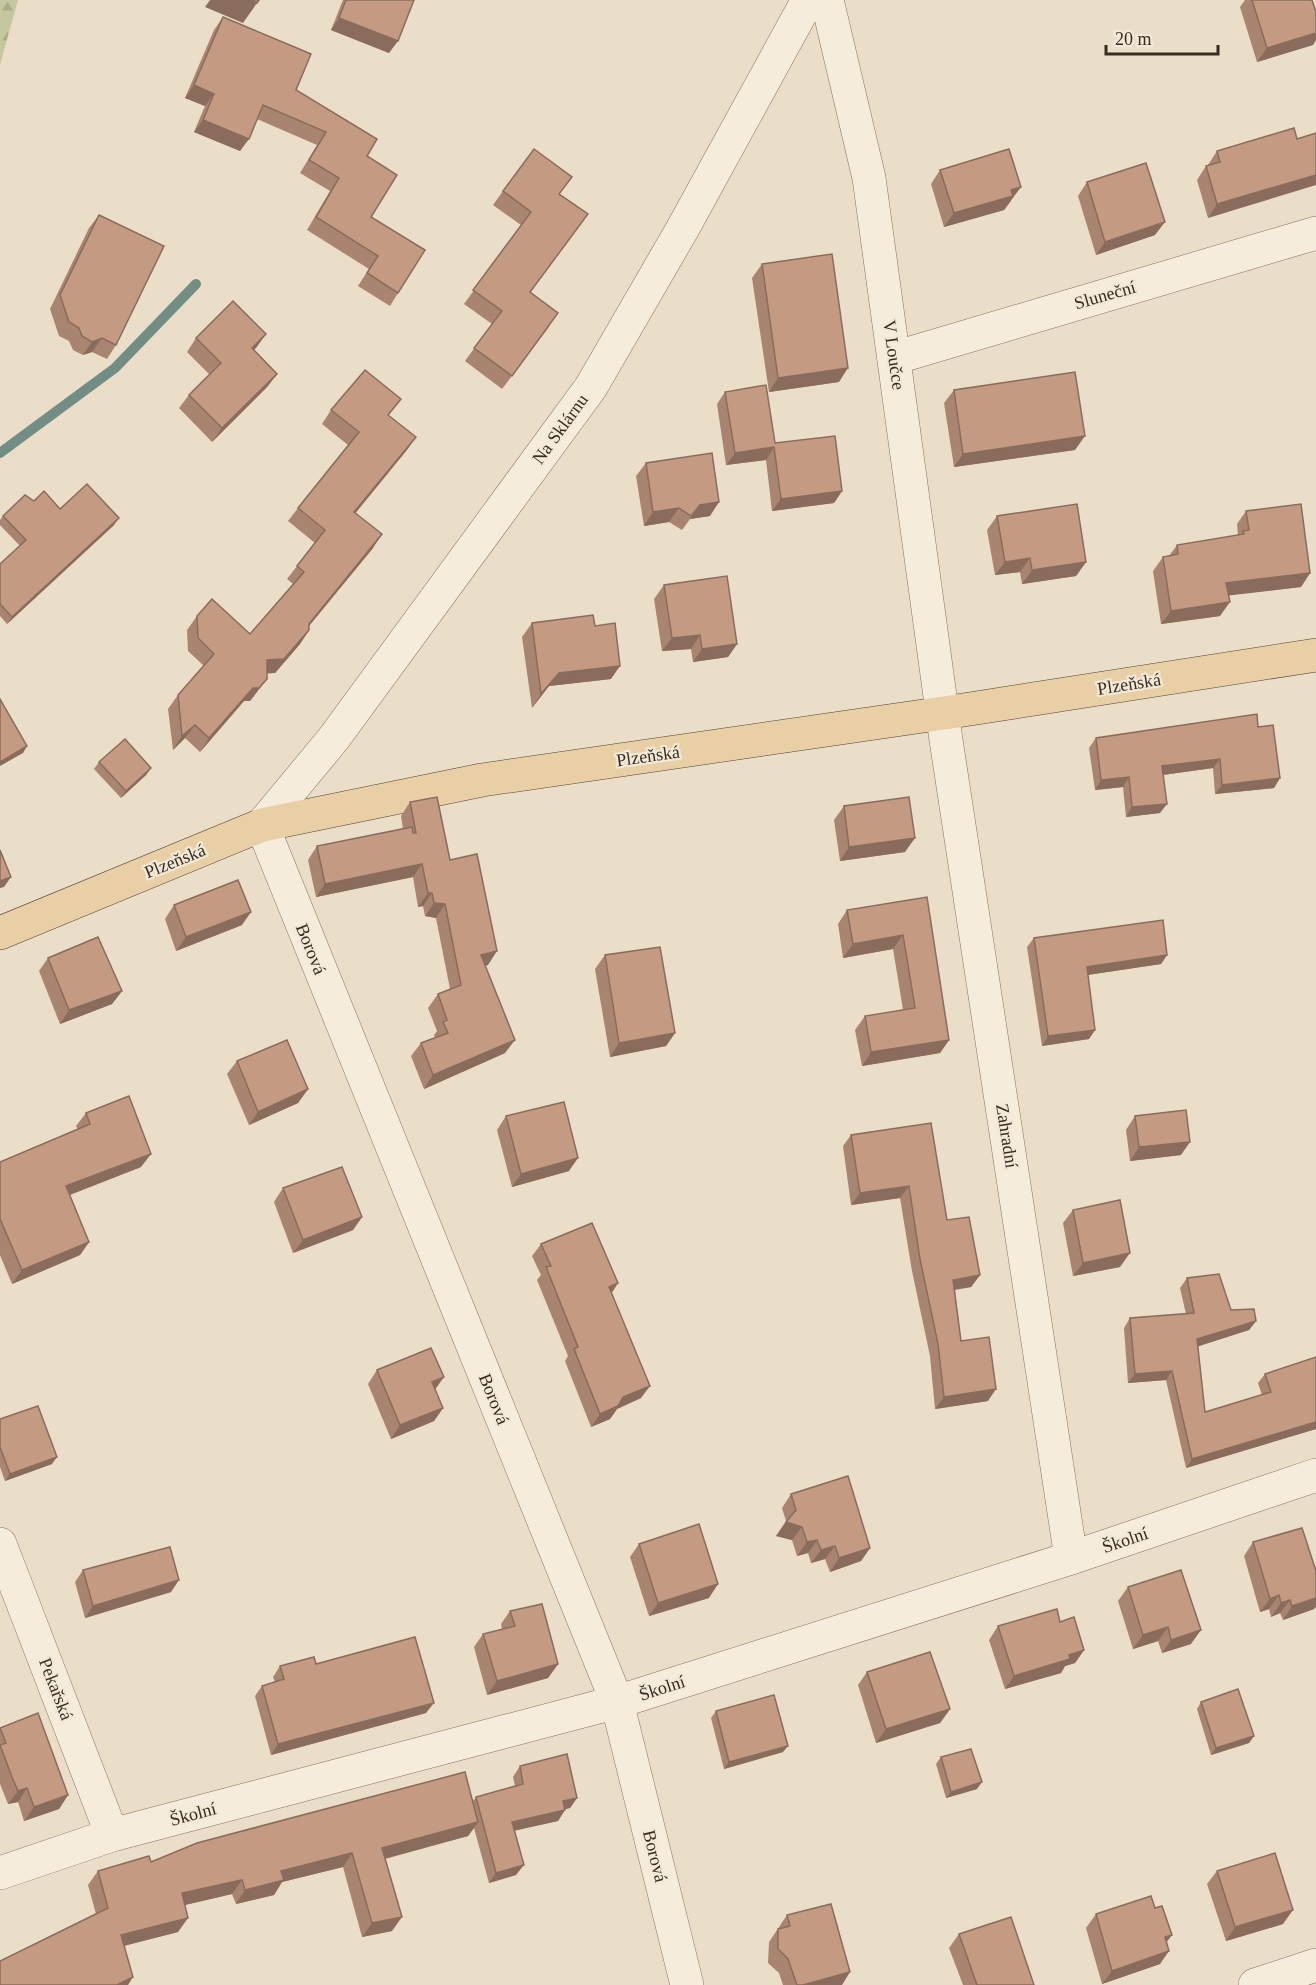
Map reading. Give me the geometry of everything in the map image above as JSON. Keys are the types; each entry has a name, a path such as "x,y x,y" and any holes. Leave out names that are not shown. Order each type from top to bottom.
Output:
{"main road":[{"name":"Plzeňská","path":"0,933 262,825 483,780 944,713 1316,655"}],"street":[{"name":"Na Sklárnu","path":"262,825 334,738 591,387 683,228 808,0"},
{"name":"V Loučce","path":"827,0 869,178 944,713"},
{"name":"Sluneční","path":"894,358 1316,233"},
{"name":"Zahradní","path":"944,713 1071,1558"},
{"name":"Borová","path":"262,825 617,1702 687,1985"},
{"name":"Školní","path":"0,1873 112,1835 617,1702 1071,1558 1316,1475"},
{"name":"Pekařská","path":"0,1544 112,1835"},
{"path":"1255,1985 1316,1965"}],"green space":[{"path":"0,0 18,0 0,65"}],"building":[{"path":"346,0 414,0 398,41 339,18"},
{"path":"1252,0 1312,0 1316,12 1316,33 1267,48"},
{"path":"223,17 311,54 296,90 377,139 367,156 397,175 371,217 425,250 398,293 367,273 378,256 316,217 339,178 309,160 326,132 263,105 249,139 203,120 214,94 194,85"},
{"path":"1294,128 1297,139 1316,133 1316,175 1217,204 1206,166 1220,162 1217,151"},
{"path":"534,149 572,177 559,194 588,214 530,292 558,313 512,376 474,348 502,311 473,290 531,212 503,191"},
{"path":"1009,149 1021,187 1011,190 1013,196 954,213 940,170"},
{"path":"1146,163 1165,222 1105,242 1087,182"},
{"path":"99,215 164,246 116,345 102,338 92,342 82,336 79,328 69,322 60,295"},
{"path":"832,254 848,368 778,378 762,264"},
{"path":"233,301 266,334 252,348 277,374 222,428 189,395 221,363 196,338"},
{"path":"365,370 401,399 388,415 416,437 354,512 382,534 309,624 309,630 284,659 267,660 267,679 259,688 253,688 209,738 195,725 182,736 178,695 214,654 198,638 197,616 212,599 250,634 304,572 297,566 325,530 298,508 359,432 331,410"},
{"path":"1075,372 1085,436 963,454 954,390"},
{"path":"766,385 775,443 835,436 842,491 781,499 774,447 735,453 725,392"},
{"path":"712,453 719,502 700,505 691,516 679,508 653,512 646,463"},
{"path":"87,484 119,518 12,617 0,604 0,564 26,540 3,516 25,495 34,501 44,491 60,509"},
{"path":"1077,504 1086,562 1032,570 1030,558 1005,562 997,516"},
{"path":"1301,504 1310,573 1226,583 1230,602 1171,611 1163,557 1178,554 1177,545 1244,534 1243,531 1249,530 1246,511"},
{"path":"727,576 737,644 702,649 700,635 672,638 664,585"},
{"path":"593,615 595,626 615,623 620,666 559,673 541,694 532,623"},
{"path":"0,699 27,746 0,762"},
{"path":"1257,714 1258,727 1273,725 1280,778 1222,785 1220,759 1162,766 1167,804 1132,807 1129,777 1101,780 1096,738"},
{"path":"125,739 151,768 126,791 99,762"},
{"path":"437,797 450,860 477,854 497,951 481,955 515,1040 433,1075 421,1043 448,1033 443,1022 447,1020 438,994 461,985 445,904 434,903 432,893 428,893 422,864 325,884 317,846 412,827 413,833 416,833 410,802"},
{"path":"909,797 915,838 849,847 844,806"},
{"path":"0,850 11,877 0,881"},
{"path":"238,880 251,912 186,937 174,905"},
{"path":"927,897 949,1040 871,1052 865,1016 915,1008 903,935 853,944 847,910"},
{"path":"1163,920 1167,955 1087,967 1095,1030 1048,1036 1034,938"},
{"path":"98,937 122,991 69,1010 48,958"},
{"path":"660,947 675,1033 619,1043 605,955"},
{"path":"287,1040 308,1089 258,1112 237,1061"},
{"path":"129,1096 151,1154 66,1186 89,1242 22,1270 0,1219 0,1162 90,1124 86,1113"},
{"path":"564,1102 578,1158 521,1174 506,1116"},
{"path":"1186,1110 1190,1142 1139,1147 1135,1116"},
{"path":"931,1123 947,1220 969,1217 980,1275 953,1280 961,1341 989,1337 996,1389 944,1397 938,1344 920,1259 909,1186 860,1193 851,1135"},
{"path":"342,1167 362,1217 303,1240 283,1188"},
{"path":"1120,1200 1130,1253 1083,1263 1073,1210"},
{"path":"592,1223 618,1283 609,1287 650,1386 623,1397 618,1406 600,1414 574,1349 578,1347 546,1267 551,1266 541,1244"},
{"path":"1219,1274 1231,1310 1254,1309 1256,1321 1197,1339 1205,1412 1271,1392 1265,1374 1316,1357 1316,1422 1192,1459 1172,1371 1135,1374 1130,1318 1194,1313 1187,1278"},
{"path":"431,1348 444,1377 432,1382 443,1408 400,1425 377,1370"},
{"path":"38,1406 57,1457 10,1474 0,1447 0,1419"},
{"path":"848,1476 870,1548 839,1558 835,1546 821,1550 817,1540 807,1542 802,1527 786,1522 796,1510 791,1494"},
{"path":"699,1524 718,1584 658,1603 639,1544"},
{"path":"1302,1528 1316,1571 1316,1598 1292,1606 1290,1600 1281,1603 1279,1595 1270,1599 1253,1542"},
{"path":"170,1547 179,1580 93,1606 83,1570"},
{"path":"1181,1570 1201,1630 1171,1640 1168,1627 1143,1635 1128,1587"},
{"path":"542,1604 558,1664 497,1681 483,1634 515,1626 510,1611"},
{"path":"1057,1609 1060,1622 1074,1617 1084,1650 1069,1655 1070,1659 1014,1676 998,1626"},
{"path":"415,1637 434,1703 278,1744 262,1686 284,1679 280,1666 314,1657 316,1664"},
{"path":"930,1652 950,1709 886,1729 867,1672"},
{"path":"1238,1689 1254,1736 1216,1748 1201,1702"},
{"path":"774,1695 788,1746 729,1762 716,1711"},
{"path":"38,1713 68,1795 34,1807 27,1788 18,1791 0,1745 6,1743 0,1728"},
{"path":"971,1749 982,1782 951,1792 941,1757"},
{"path":"567,1754 577,1798 563,1801 565,1810 512,1822 524,1865 496,1873 476,1797 523,1784 520,1766"},
{"path":"465,1772 478,1822 382,1848 402,1917 372,1923 352,1853 281,1871 284,1880 245,1890 242,1880 182,1893 188,1918 121,1935 133,1977 117,1985 0,1985 0,1961 108,1908 98,1871 149,1856 151,1862 197,1843"},
{"path":"1275,1853 1293,1910 1235,1927 1217,1871"},
{"path":"1151,1896 1155,1908 1162,1906 1172,1935 1165,1937 1169,1951 1112,1971 1096,1914"},
{"path":"831,1904 850,1972 797,1985 788,1959 778,1949 778,1929 790,1926 787,1915"},
{"path":"1011,1917 1034,1985 977,1985 959,1934"}],"waterway":[{"path":"0,453 115,368 196,284"}]}
